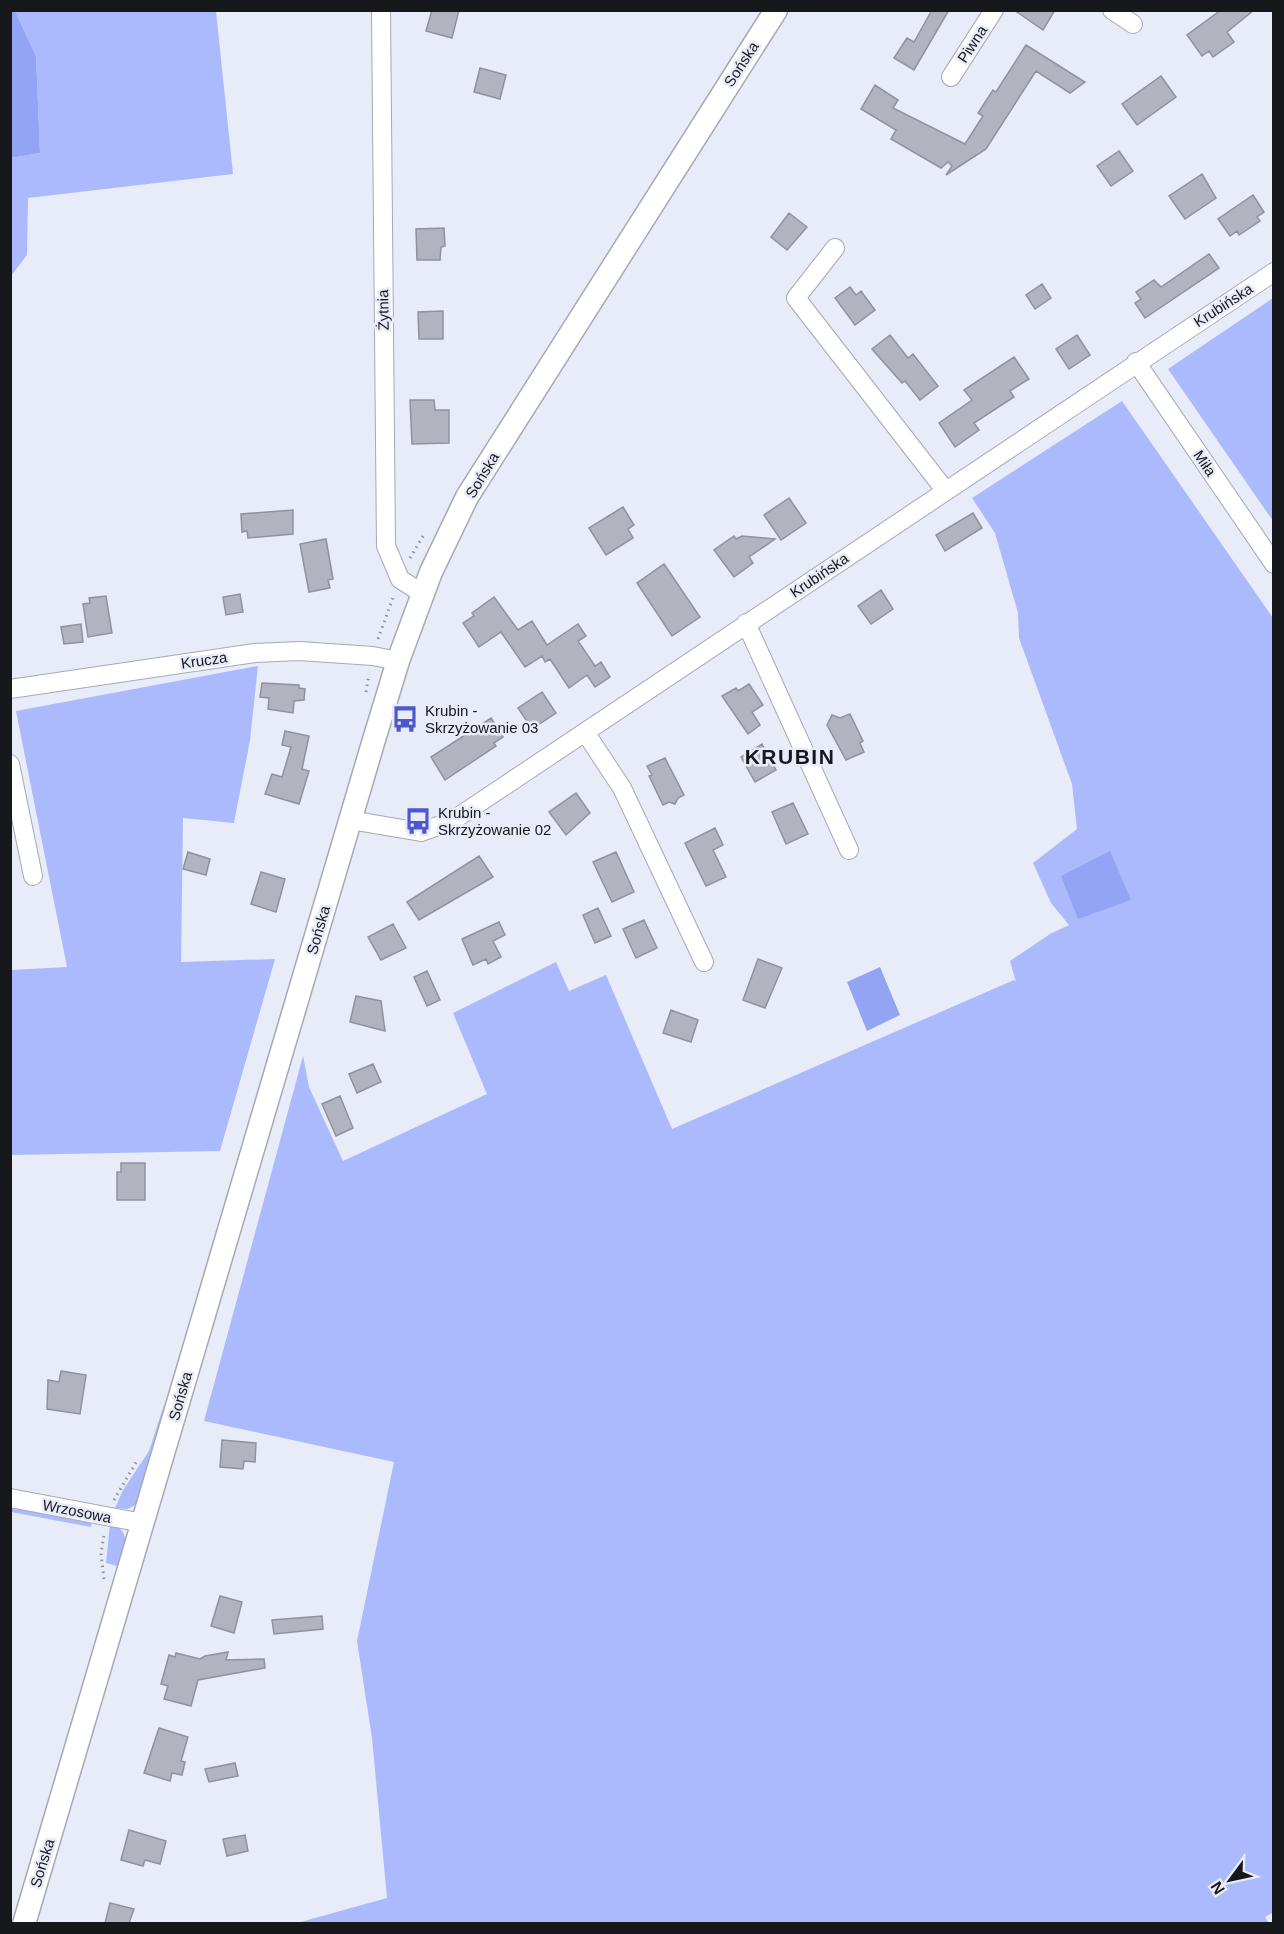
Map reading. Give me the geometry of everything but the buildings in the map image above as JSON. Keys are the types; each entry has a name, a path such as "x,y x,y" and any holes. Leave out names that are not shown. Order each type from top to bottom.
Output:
{"street":[{"name":"Żytnia","path":"381,10 386,546 400,579 423,594"},
{"name":"Sońska","path":"24,1923 350,820 398,661 423,594 467,497 776,10"},
{"name":"Piwna","path":"951,77 994,10"},
{"path":"1113,10 1133,24"},
{"path":"835,248 796,298 945,490"},
{"name":"Krubińska","path":"350,820 421,832 452,821 1136,362 1274,272"},
{"name":"Miła","path":"1136,362 1274,564"},
{"path":"746,623 849,850"},
{"name":"Krucza","path":"10,689 255,653 310,652 373,656 398,661"},
{"path":"585,732 622,788 704,962"},
{"path":"10,764 33,876"},
{"name":"Wrzosowa","path":"10,1498 143,1523"}],"shaded area":[{"path":"10,11 15,11 36,56 40,153 11,158"},
{"path":"15,11 216,11 233,174 28,198 27,255 11,276 11,158 40,153 36,56"},
{"path":"1273,298 1273,521 1168,369"},
{"path":"1122,401 1273,618 1274,1912 1265,1917 1269,1923 297,1923 387,1898 372,1738 357,1641 394,1462 204,1421 303,1056 309,1087 343,1161 487,1094 453,1013 556,962 569,991 606,975 672,1129 1014,980 1016,982 1010,961 1050,934 1069,925 1051,903 1033,863 1077,829 1072,784 1019,638 1018,613 995,533 972,498"},
{"path":"258,666 250,740 234,823 183,818 181,962 275,959 220,1151 11,1155 11,970 67,967 16,711"},
{"path":"1110,851 1131,900 1078,919 1061,876"},
{"path":"880,967 900,1015 867,1031 847,982"},
{"path":"164,1405 167,1410 137,1504 128,1509 115,1508 123,1490 149,1451"},
{"path":"10,1506 92,1522 91,1527 11,1512"},
{"path":"110,1524 122,1530 125,1540 121,1564 117,1566 106,1563"}],"place":[{"name":"Krubin - Skrzyżowanie 03","path":"405,719"},
{"name":"Krubin - Skrzyżowanie 02","path":"418,821"}],"district":[{"name":"KRUBIN","path":"790,756"}]}
